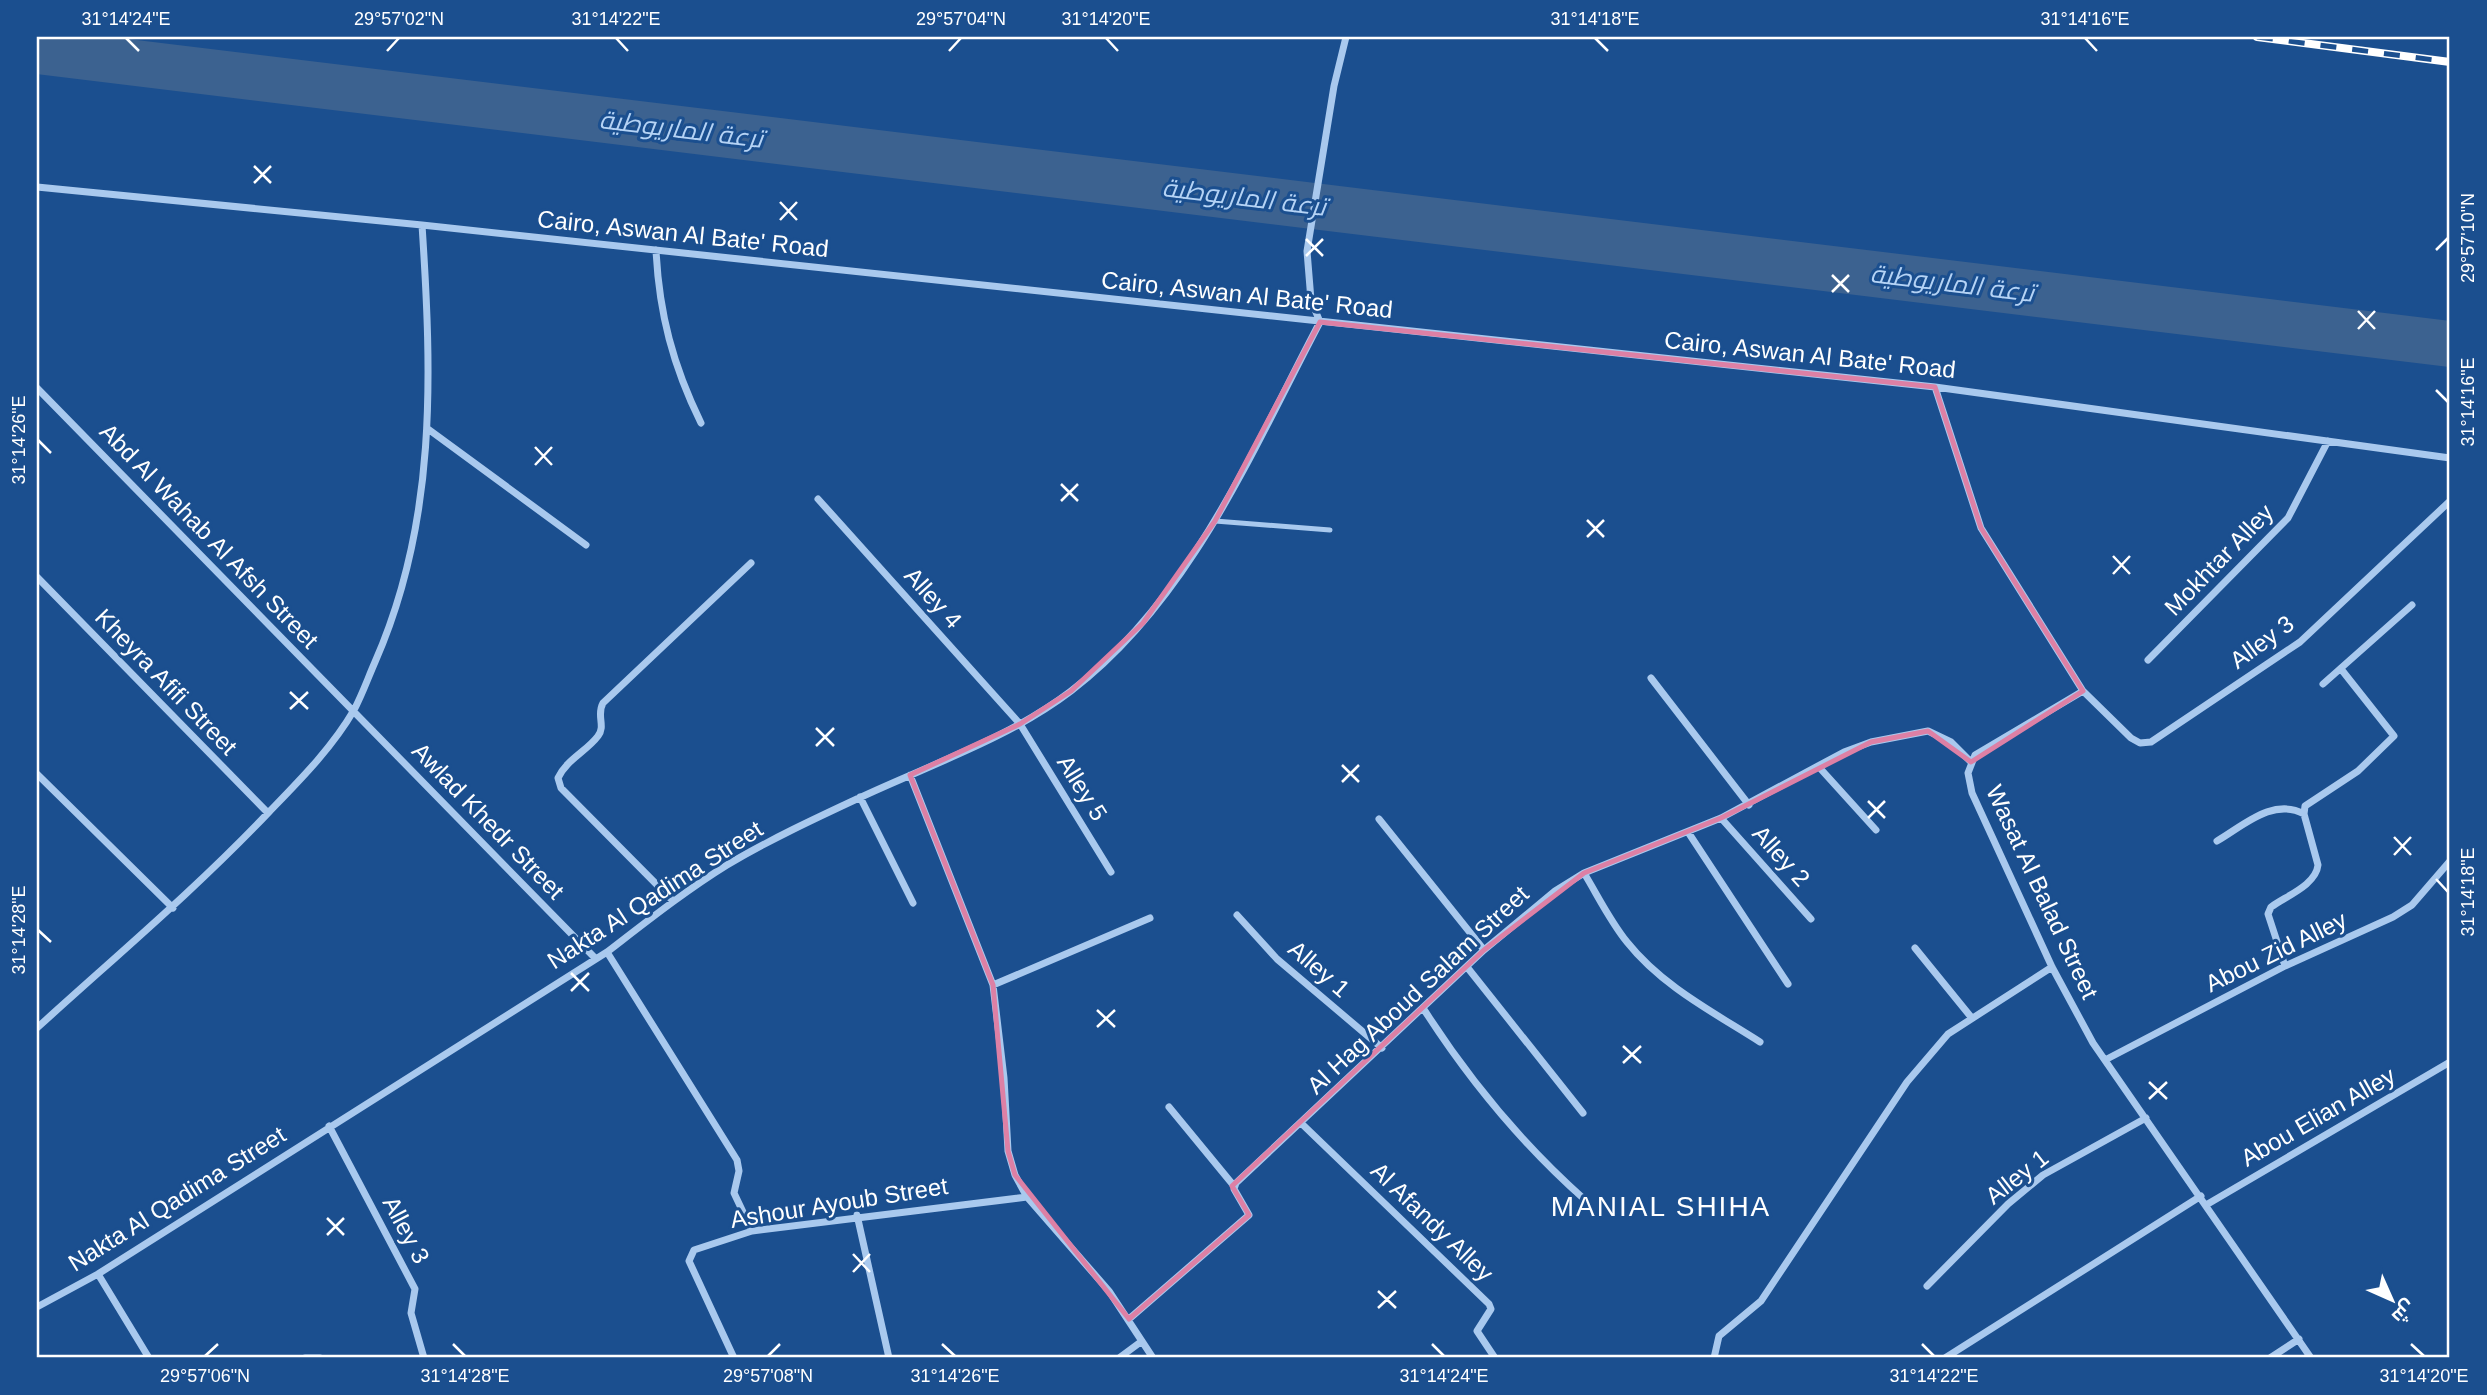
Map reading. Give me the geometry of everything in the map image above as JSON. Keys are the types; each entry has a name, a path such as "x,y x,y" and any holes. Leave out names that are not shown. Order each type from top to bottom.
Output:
{"street":[{"path":"1320,322 1311,300 1307,251 1334,86 1346,37"},
{"name":"Cairo, Aswan Al Bate' Road","path":"37,187 422,225 1935,387 2450,458"},
{"path":"37,1028 173,908 268,813 310,769 354,711 393,621 418,526 428,429 429,327 422,225"},
{"path":"656,250 658,296 667,340 681,382 701,423"},
{"name":"Nakta Al Qadima Street","path":"37,1307 99,1273 607,952 673,901 728,864 860,797 1020,724 1071,691 1143,623 1215,521 1320,322"},
{"path":"1935,387 1981,528 2083,691"},
{"name":"Abd Al Wahab Al Afsh Street","path":"37,388 354,711"},
{"path":"428,429 586,544"},
{"name":"Mokhtar Alley","path":"2148,660 2288,518 2328,441"},
{"name":"Alley 4","path":"818,499 1020,724"},
{"name":"Alley 3","path":"2083,691 2131,738 2140,743 2151,742 2300,642 2450,501"},
{"path":"673,901 561,788 558,778 597,737 601,726 598,712 603,704 751,563"},
{"name":"Kheyra Afifi Street","path":"37,577 268,813"},
{"path":"2323,684 2412,605"},
{"path":"2285,966 2268,914 2271,907 2312,880 2317,873 2318,865 2304,814 2310,801 2358,771 2394,736 2392,730 2341,668"},
{"path":"1651,678 1749,805"},
{"name":"Wasat Al Balad Street","path":"2083,691 1984,748 1970,762 1968,773 1972,793 2052,967 2105,1060 2311,1358"},
{"name":"Awlad Khedr Street","path":"354,711 595,958"},
{"name":"Alley 5","path":"1020,724 1111,872"},
{"name":"Al Hag Aboud Salam Street","path":"1234,1186 1484,950 1555,891 1584,873 1721,818 1818,766 1871,742 1928,731 1951,742 1970,762"},
{"path":"1818,766 1876,830"},
{"path":"37,774 173,908"},
{"path":"910,775 993,985 1004,1078 1008,1151 1015,1175 1027,1197 1086,1261 1129,1319 1153,1358"},
{"path":"860,797 913,903"},
{"path":"2217,841 2271,810 2287,807 2304,814"},
{"name":"Alley 2","path":"1721,818 1811,919"},
{"path":"1379,819 1484,950"},
{"path":"1688,832 1788,984"},
{"name":"Abou Zid Alley","path":"2105,1060 2285,966 2412,905 2450,861"},
{"path":"1584,873 1626,940 1648,965 1668,983 1760,1042"},
{"name":"Alley 1","path":"1237,915 1277,959 1382,1048"},
{"path":"993,985 1150,918"},
{"path":"1915,948 1971,1017"},
{"path":"607,952 737,1160 739,1171 734,1193 752,1231"},
{"path":"1467,967 1583,1113"},
{"path":"1714,1358 1719,1336 1761,1301 1907,1082 1948,1034 2052,967"},
{"path":"1423,1008 1480,1091 1547,1166 1584,1199"},
{"name":"Abou Elian Alley","path":"2206,1205 2450,1062"},
{"path":"1129,1319 1249,1215 1234,1186 1169,1107"},
{"name":"Alley 1","path":"1927,1286 2008,1204 2043,1175 2146,1118"},
{"name":"Al Afandy Alley","path":"1302,1124 1489,1304 1491,1309 1477,1332 1494,1358"},
{"name":"Alley 3","path":"329,1126 415,1289 411,1312 424,1358"},
{"path":"1945,1358 2201,1196"},
{"name":"Ashour Ayoub Street","path":"734,1358 689,1261 694,1250 752,1231 857,1215 1027,1197"},
{"path":"857,1215 889,1358"},
{"path":"99,1273 149,1358"},
{"path":"2270,1358 2299,1339"},
{"path":"1119,1358 1142,1341"},
{"path":"305,1358 320,1358"}],"lane":[{"path":"1215,521 1330,530"}],"highlighted area":[{"path":"1320,322 1935,387 1981,528 2083,691 1971,762 1928,731 1871,742 1721,818 1584,873 1484,950 1232,1186 1249,1215 1129,1319 1015,1175 1008,1151 993,985 910,775 1020,724 1071,691 1143,623 1215,521"}],"waterway":[{"name":"ترعة الماريوطية","path":"37,51 2450,344"}],"railway":[{"path":"2257,37 2450,62"}],"district":[{"name":"MANIAL SHIHA","path":"1661,1206"}]}
